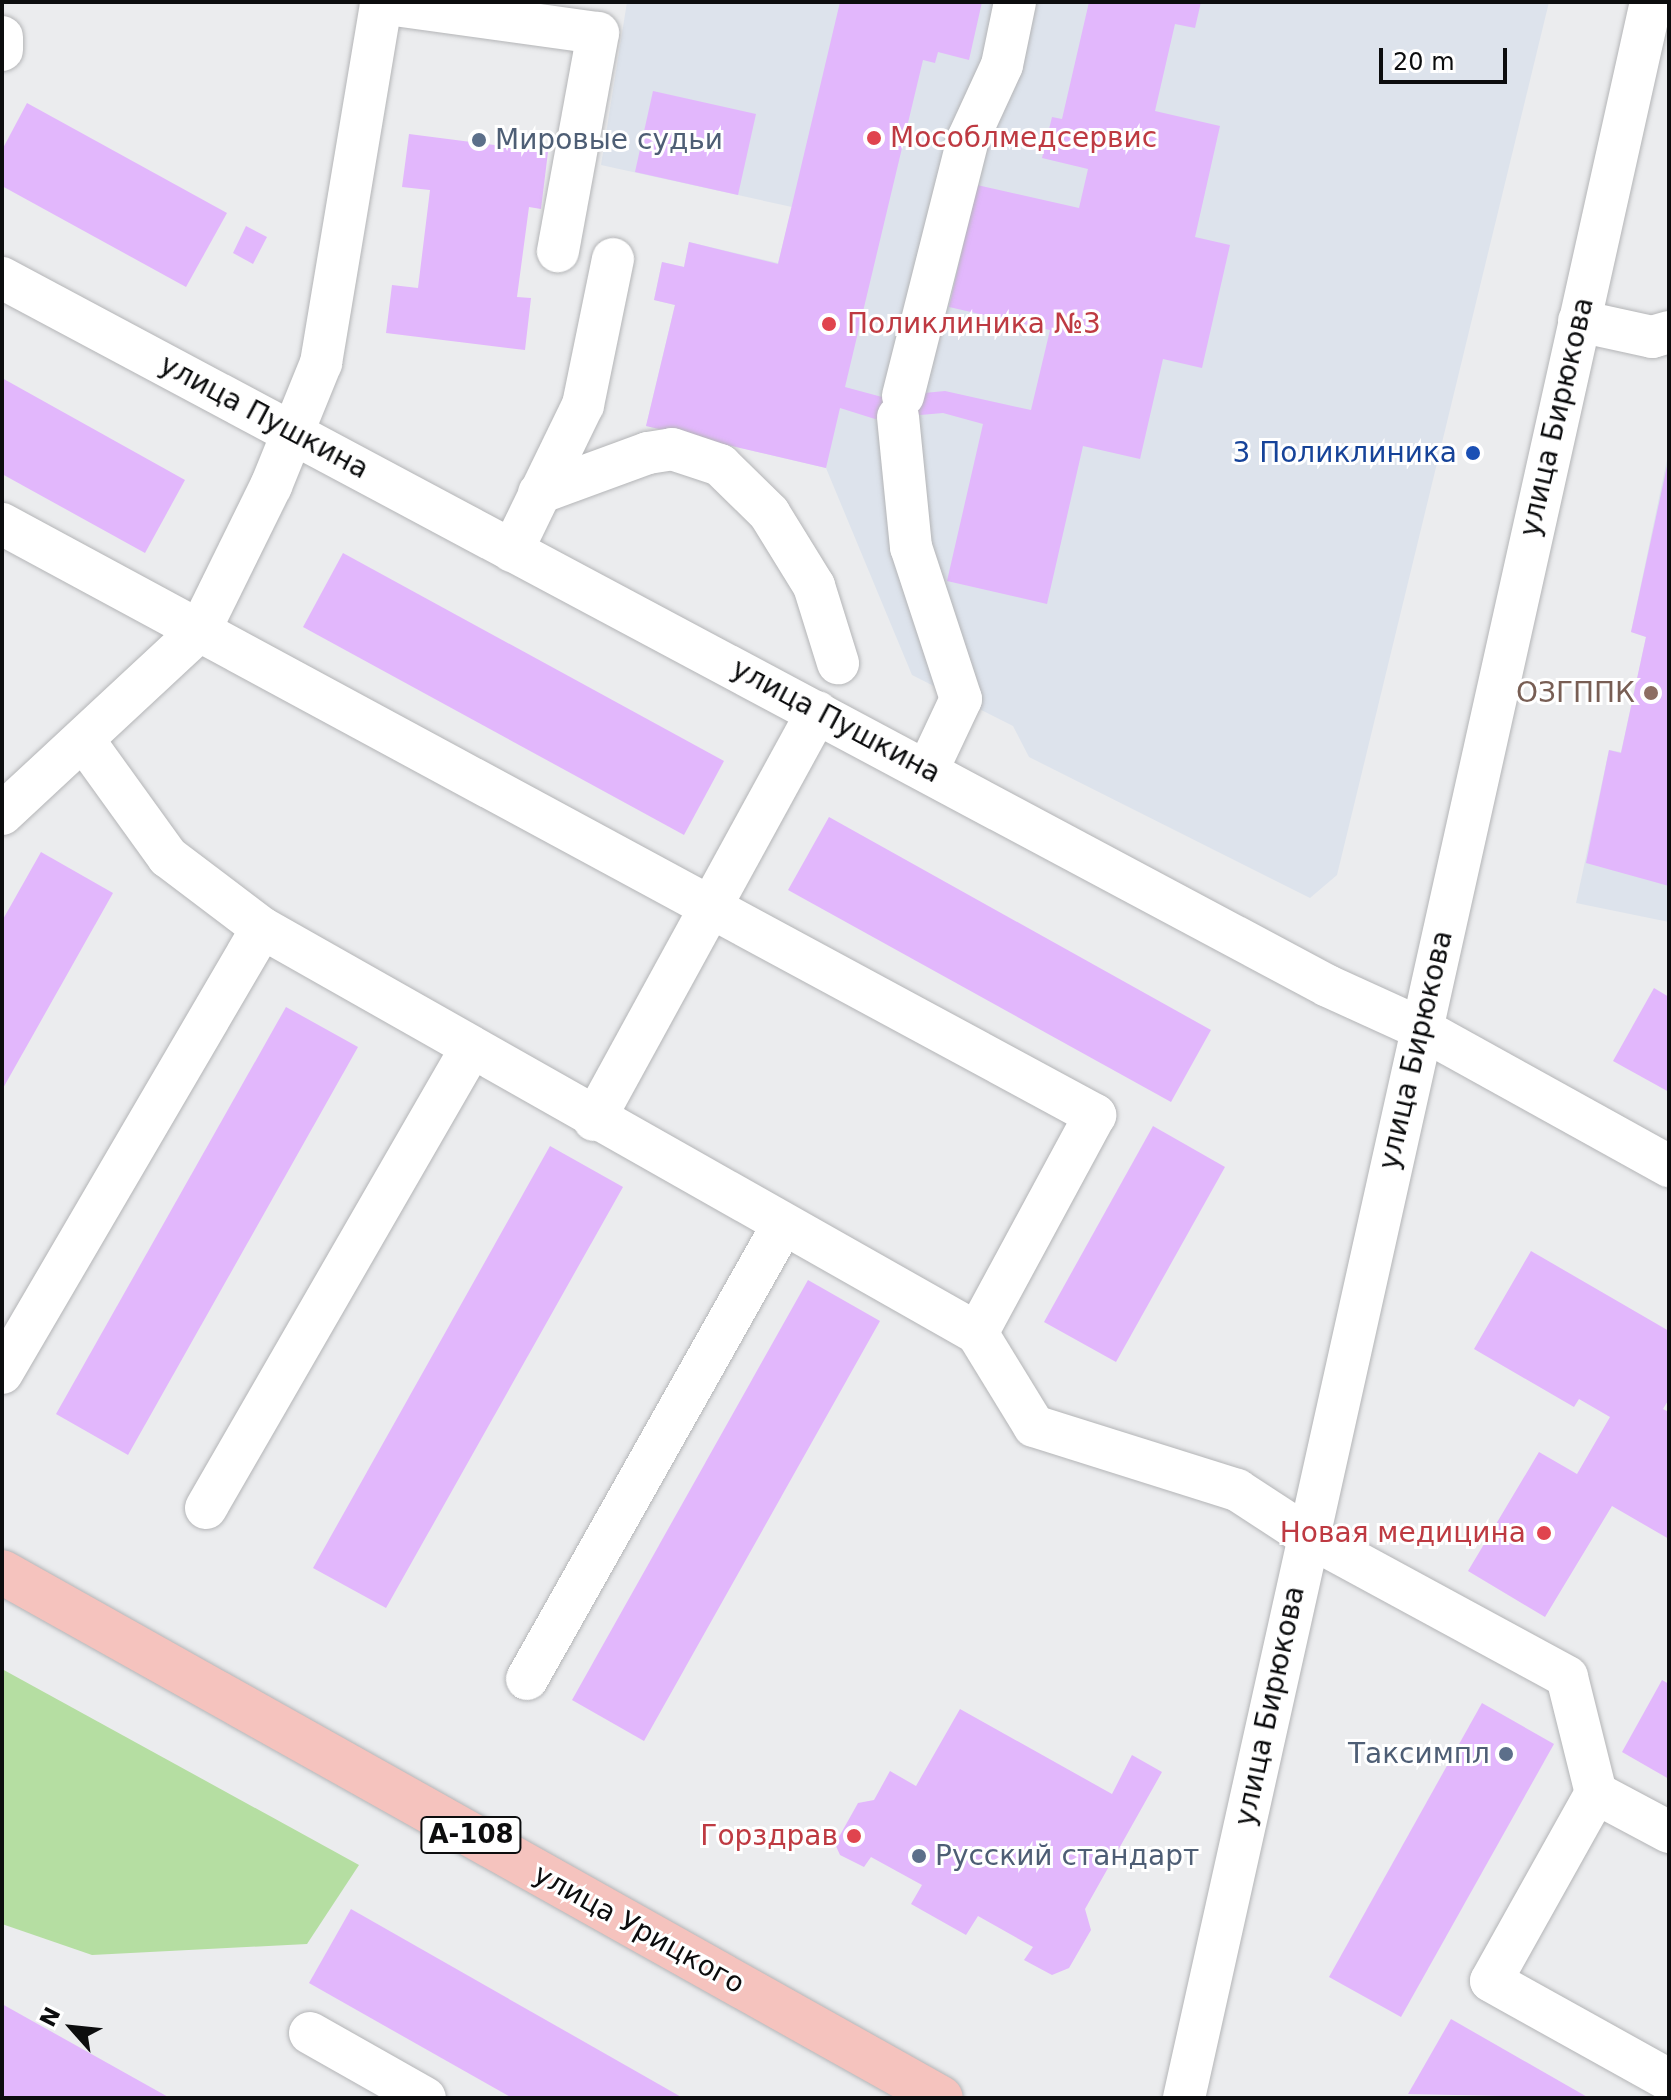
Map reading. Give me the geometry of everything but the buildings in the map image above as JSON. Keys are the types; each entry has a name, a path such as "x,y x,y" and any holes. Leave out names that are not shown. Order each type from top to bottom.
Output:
{"highway":[{"name":"улица Урицкого","path":"2,1572 941,2098"}],"street":[{"path":"928,769 961,699 911,547 901,406 968,139 1002,65 1015,2"},
{"name":"улица Бирюкова","path":"1184,2098 1306,1535 1651,2"},
{"path":"2,814 85,742 200,630 294,433 321,363 381,3 598,33 558,251"},
{"path":"2,37 2,50"},
{"path":"512,551 583,405 613,259"},
{"name":"улица Пушкина","path":"2,278 928,769 1328,986 1420,1028 1669,1166"},
{"path":"1579,321 1652,337 1669,332"},
{"path":"539,493 648,453 672,449 720,465 769,513 814,586 838,663"},
{"path":"2,524 1095,1115 977,1333"},
{"path":"594,1120 817,712"},
{"path":"85,742 168,857 262,928 470,1050 977,1333 1034,1426 1237,1490 1306,1535 1567,1677 1596,1793 1491,1981 1669,2080"},
{"path":"2,1373 262,928"},
{"path":"206,1508 470,1050"},
{"path":"527,1679 782,1226"},
{"path":"1596,1793 1669,1832"},
{"path":"310,2033 425,2098"}],"shaded area":[{"path":"627,2 1549,2 1337,875 1310,898 1029,757 1013,726 912,675 826,468 646,426 675,305 654,300 662,262 684,267 689,242 778,263 792,207 601,165"},
{"name":"ОЗГППК","path":"1669,450 1669,922 1576,903 1609,750 1621,752 1646,637 1631,632"}],"green space":[{"path":"2,1669 359,1865 307,1944 92,1955 2,1924"}],"place":[{"name":"Мособлмедсервис","path":"874,138"},
{"name":"Мировые судьи","path":"479,140"},
{"name":"Поликлиника №3","path":"829,324"},
{"name":"3 Поликлиника","path":"1473,453"},
{"name":"ОЗГППК","path":"1651,693"},
{"name":"Новая медицина","path":"1544,1533"},
{"name":"Таксимпл","path":"1506,1754"},
{"name":"Горздрав","path":"854,1836"},
{"name":"Русский стандарт","path":"919,1856"}]}
